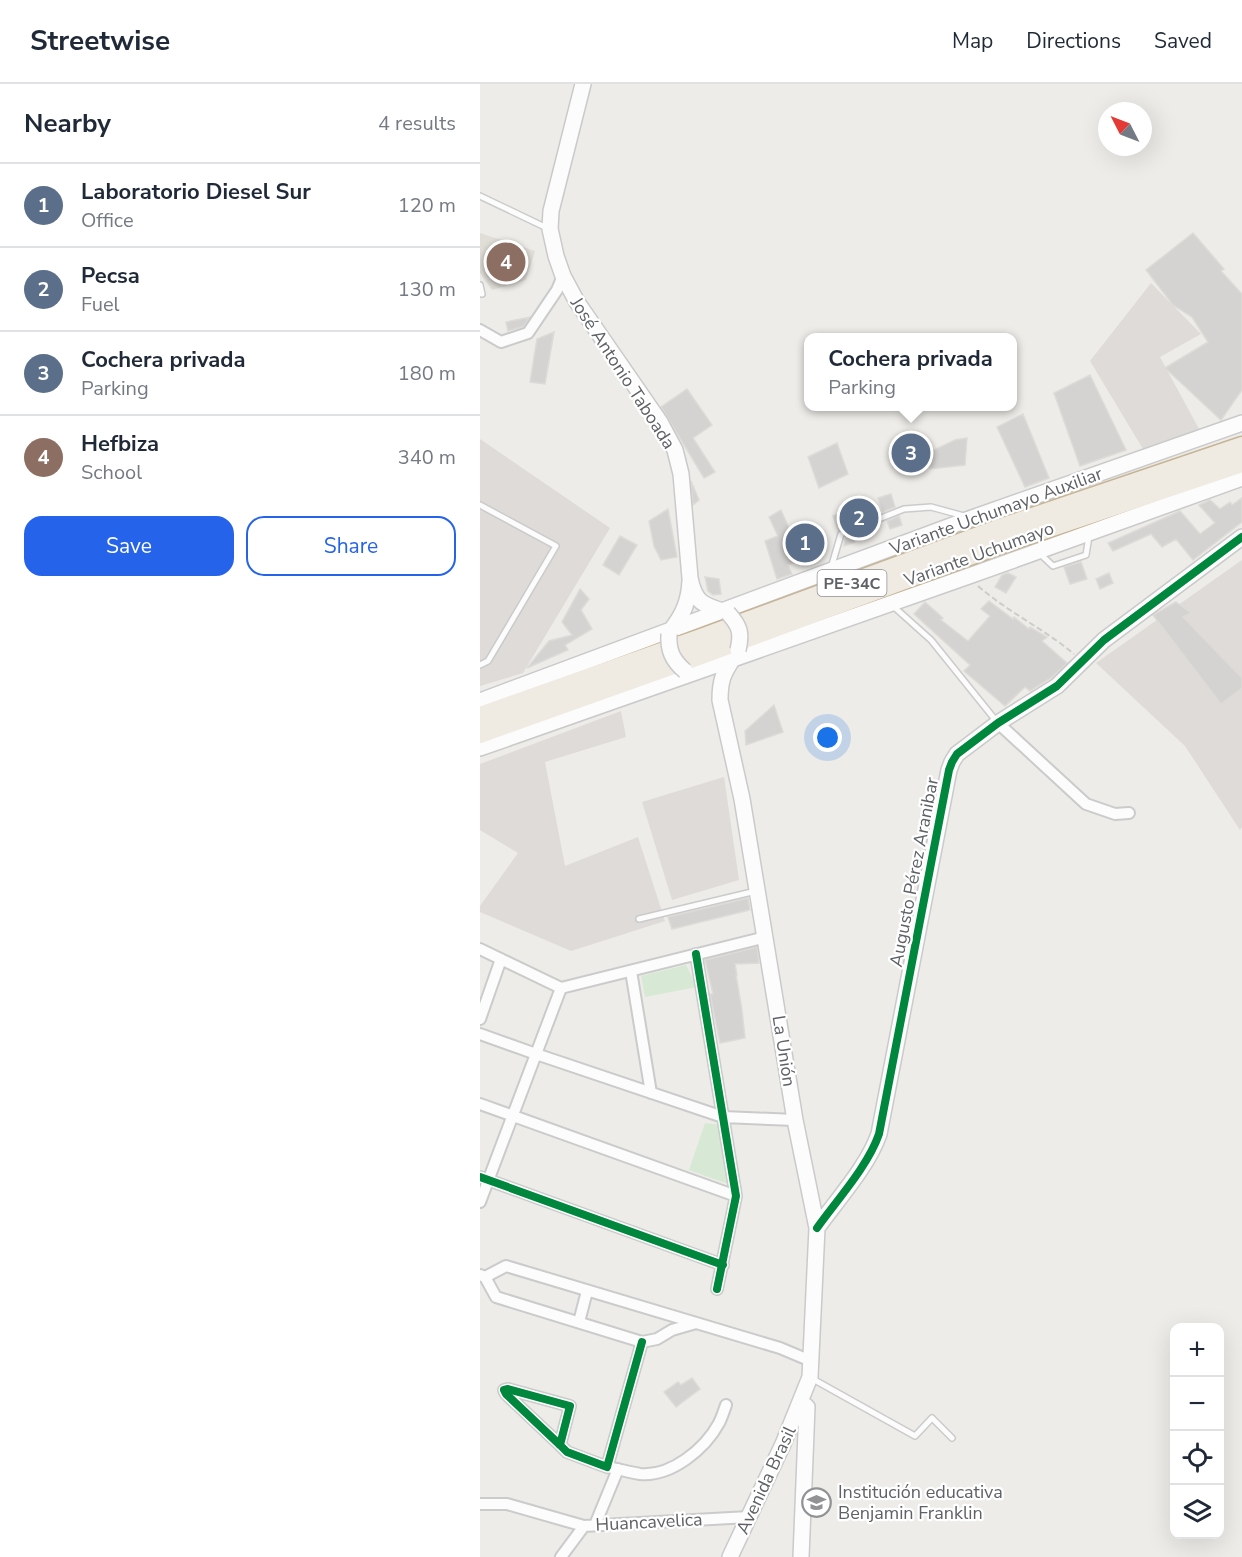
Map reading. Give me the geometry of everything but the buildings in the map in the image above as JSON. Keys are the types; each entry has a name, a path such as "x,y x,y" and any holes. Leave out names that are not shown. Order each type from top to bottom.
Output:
{"highway":[{"name":"Variante Uchumayo","path":"480,716 1004,527 1242,446"},
{"name":"Variante Uchumayo","path":"480,734 999,545 1242,463"}],"main road":[{"path":"550,229 551,211 583,84"},
{"name":"José Antonio Taboada","path":"550,229 563,276 577,302 660,422 675,450 681,474 693,591 700,602 711,609 726,612"},
{"name":"Variante Uchumayo Auxiliar","path":"480,701 726,612 972,518 1242,423"},
{"path":"480,748 736,654 969,576 1242,478"},
{"name":"Augusto Pérez Aranibar","path":"817,1228 866,1161 879,1134 952,762 957,754 998,723 1057,686 1104,640 1242,537"},
{"name":"José Antonio Taboada","path":"669,632 686,607 690,578"},
{"path":"726,612 740,630 741,640 736,654"},
{"path":"669,632 671,655 687,672"},
{"name":"La Unión","path":"736,654 724,671 720,685 720,700 742,798 795,1120 817,1228 810,1377 801,1402"},
{"name":"La Unión","path":"687,672 702,679 713,688 720,700"},
{"path":"801,1402 807,1407 801,1557"},
{"name":"Avenida Brasil","path":"730,1557 801,1402"}],"street":[{"path":"480,330 501,342 528,333 557,291 563,276"},
{"path":"998,723 1086,804 1115,814 1129,813"},
{"path":"480,949 561,988 766,937"},
{"path":"696,954 736,1196 717,1289"},
{"path":"480,1019 501,959"},
{"path":"631,971 651,1093"},
{"path":"480,1203 484,1179 513,1116 561,988"},
{"path":"480,1034 723,1117 795,1120"},
{"path":"480,1104 736,1196"},
{"path":"484,1179 723,1264"},
{"path":"696,1323 672,1330 657,1339 642,1342 496,1297 483,1276 506,1266 780,1348 811,1361"},
{"path":"579,1322 587,1291"},
{"path":"561,1557 590,1525 612,1468 642,1342"},
{"path":"560,1446 570,1406 508,1389 504,1390 506,1394 560,1446 567,1452 612,1468 641,1474 670,1468 687,1460 703,1446 719,1423 726,1405"},
{"name":"Huancavelica","path":"480,1504 507,1504 590,1525 749,1517"}],"lane":[{"path":"480,196 550,229"},
{"path":"480,285 482,294"},
{"path":"480,505 556,546 488,661 480,665"},
{"path":"830,571 842,534 903,510 931,507 972,518"},
{"path":"890,603 931,640 998,723"},
{"path":"639,919 758,890"},
{"path":"810,1377 915,1436 932,1418 952,1438"}],"path":[{"path":"969,576 995,601 1054,638 1083,661"}],"shaded area":[{"path":"480,233 535,251 526,280 492,290 480,273"},
{"path":"1151,283 1201,334 1160,357 1199,429 1143,449 1090,361"},
{"path":"480,439 610,528 523,673 480,686"},
{"path":"1242,560 1242,827 1240,830 1185,746 1096,663"},
{"path":"621,711 626,737 545,762 565,866 638,837 665,921 571,951 480,912 480,906 518,853 480,830 480,764"},
{"path":"724,777 739,880 672,900 642,802"}],"green space":[{"path":"686,965 697,987 645,997 641,976"},
{"path":"705,1123 721,1125 731,1185 689,1170"}],"cycle path":[{"path":"817,1228 860,1170 879,1134 952,762 957,754 998,723 1057,686 1104,640 1242,537"},
{"path":"696,954 736,1196 717,1289"},
{"path":"480,1177 723,1265"},
{"path":"560,1445 570,1406 508,1389 504,1390 567,1452 607,1467 642,1342"}],"place":[{"name":"Hefbiza","path":"506,262"},
{"name":"Cochera privada","path":"911,453"},
{"name":"Pecsa","path":"859,518"},
{"name":"Laboratorio Diesel Sur","path":"805,543"},
{"name":"Institución educativa Benjamin Franklin","path":"817,1502"}]}
